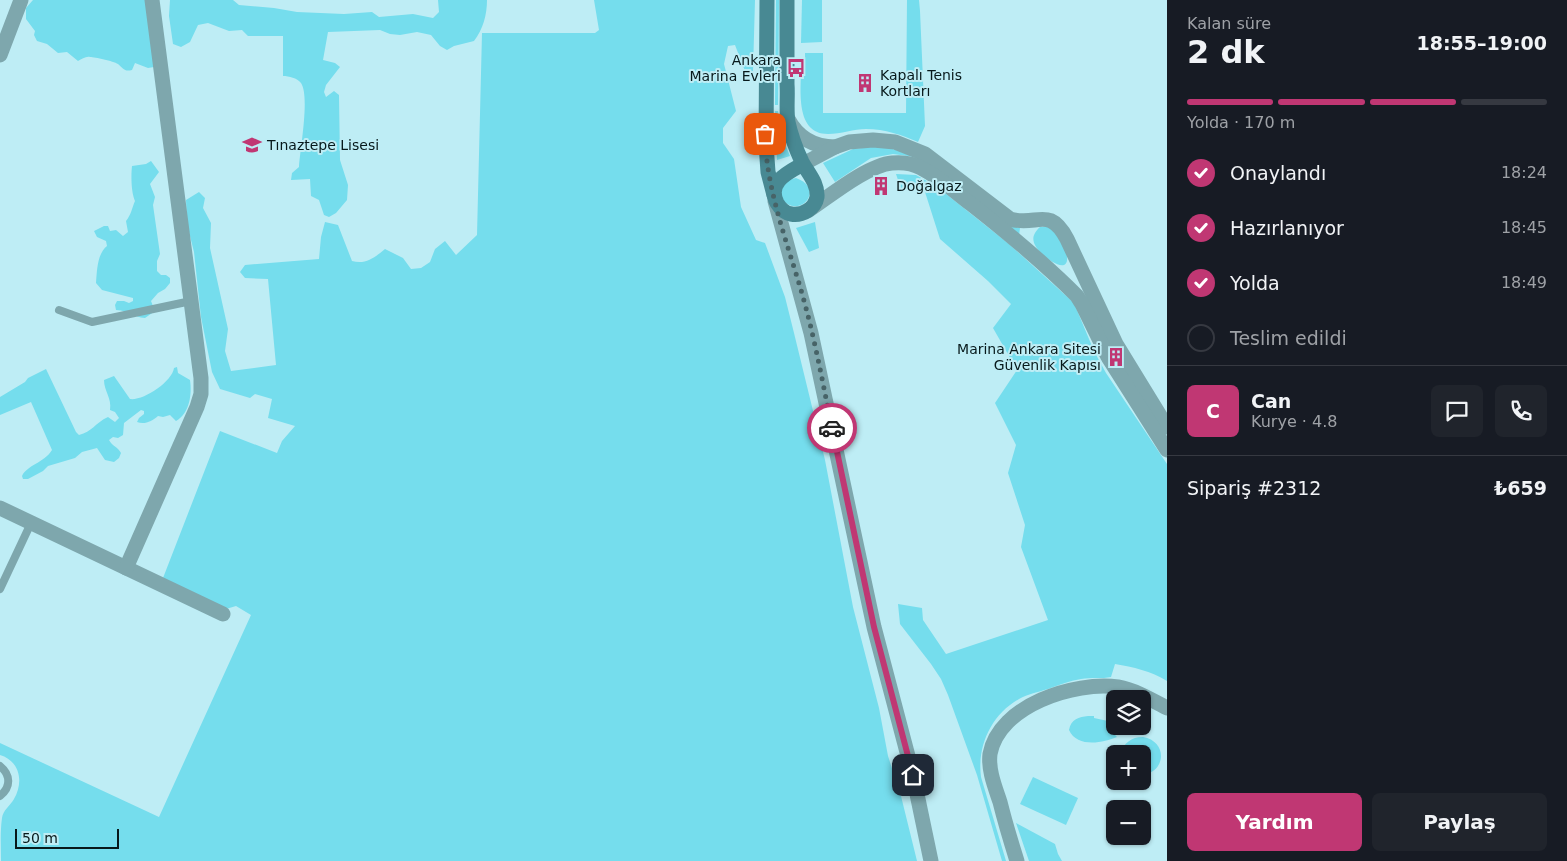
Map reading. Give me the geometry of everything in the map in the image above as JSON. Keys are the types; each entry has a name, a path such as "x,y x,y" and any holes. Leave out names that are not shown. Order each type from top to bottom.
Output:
{"street":[{"path":"0,55 21,0"},
{"path":"126,568 201,394 201,378 152,0"},
{"path":"767,0 766,144 768,172 811,333 874,627 913,775 932,861"},
{"path":"787,0 788,119 793,141 803,164 811,176 816,190 815,202 807,211 794,214 788,213 779,207 775,201 774,191 777,182 786,174 803,164 835,147 849,142 873,140 895,142 925,154 1010,219 1016,221 1052,220 1062,229 1116,344 1167,427"},
{"path":"788,119 795,131 808,141 819,146 835,147"},
{"path":"786,239 788,226 807,211 876,167 891,163 908,164 921,168 937,178 1028,250 1082,304 1108,357 1167,450"},
{"path":"1028,250 1026,242 1027,230 1036,220"},
{"path":"1051,271 1062,271 1067,268 1074,259 1074,253"},
{"path":"0,508 223,614"},
{"path":"1017,861 990,764 990,754 995,739 1010,718 1041,700 1078,688 1090,687 1119,687 1133,691 1167,708"}],"lane":[{"path":"59,310 92,322 191,301"},
{"path":"0,589 31,523"},
{"path":"0,766 6,773 9,781 6,790 0,796"}],"shaded area":[{"path":"33,0 154,0 154,67 148,68 135,63 132,70 127,70 118,64 104,59 88,57 78,61 67,52 58,53 47,44 37,41 34,35 35,31 26,19 26,8"},
{"path":"170,0 233,0 239,5 297,12 344,14 372,12 379,17 413,14 433,18 439,12 438,0 487,0 484,22 474,41 454,46 447,50 440,46 431,35 417,32 400,35 380,30 328,32 323,60 335,63 340,67 326,85 324,92 326,97 334,91 339,95 340,160 348,185 347,200 336,213 329,217 324,215 319,200 311,196 310,179 291,180 292,173 299,167 305,99 301,83 288,76 283,76 283,36 248,36 242,30 229,31 208,23 198,25 190,42 181,47 173,44 169,16"},
{"path":"594,0 755,0 753,71 745,71 735,45 728,46 724,64 736,111 723,128 723,143 734,159 741,207 756,240 765,243 785,297 825,460 853,607 879,708 888,756 901,796 917,861 1,861 2,818 17,792 19,779 16,767 7,758 0,755 0,743 159,817 251,615 236,606 226,609 163,578 220,431 277,453 282,441 295,426 268,418 272,399 255,394 250,398 220,389 212,372 201,317 194,252 187,224 186,200 199,192 205,198 203,208 211,223 210,248 228,329 225,351 231,371 276,365 268,279 245,278 240,272 245,265 319,259 321,237 325,222 338,225 352,261 366,261 385,249 403,258 411,269 421,268 430,262 435,249 445,241 456,255 477,235 482,33 595,33 599,30"},
{"path":"776,0 779,0 778,105 775,105"},
{"path":"802,0 822,0 822,42 801,43"},
{"path":"907,0 919,0 920,11 925,126 918,142 887,131 873,129 828,134 817,132 810,127 805,119 801,99 801,68 805,68 805,53 823,53 823,113 906,113"},
{"path":"775,111 778,111 780,132 790,156 777,160"},
{"path":"880,146 913,154 1010,226 1020,228 1019,236 916,157 893,154 871,158 835,182 823,163 853,149"},
{"path":"151,161 159,172 150,184 155,197 153,205 160,254 157,261 157,271 161,275 166,275 170,278 170,283 151,301 155,311 145,318 116,310 115,305 117,301 129,303 133,301 133,298 102,290 96,283 99,258 107,246 106,241 97,237 94,231 108,226 110,231 116,230 123,236 128,232 126,221 135,201 131,179 132,166 146,164"},
{"path":"896,174 916,175 936,186 1009,244 1074,303 1094,351 1106,373 1167,464 1167,681 1142,670 1115,664 1111,677 1085,678 1029,694 1009,706 1001,714 988,732 981,754 980,765 981,777 1006,861 1002,861 977,775 948,695 941,679 931,664 900,624 898,604 922,608 923,620 946,654 1048,620 1021,547 1025,525 1008,473 1016,445 995,403 1017,370 993,328 1011,304 940,239 925,192 919,187 901,189"},
{"path":"796,178 805,183 809,189 809,195 801,205 794,206 787,204 780,197 782,185"},
{"path":"815,222 819,248 809,252 796,228"},
{"path":"1040,227 1052,227 1067,253 1065,264 1058,265 1054,263 1037,249 1033,238"},
{"path":"177,367 178,373 190,380 191,391 189,403 181,418 176,421 170,415 158,416 146,423 140,423 137,422 144,414 144,411 141,410 124,423 123,435 109,440 121,453 114,462 105,460 97,448 82,452 75,458 48,466 28,479 23,479 24,472 45,458 52,450 31,402 0,415 0,397 25,382 28,378 46,369 79,435 87,432 108,417 115,422 119,418 115,412 110,410 110,402 104,380 114,376 130,399 136,399 156,390 168,379 174,368"},
{"path":"1094,716 1094,718 1106,721 1106,735 1115,735 1117,737 1098,742 1078,740 1069,730 1076,719"},
{"path":"1143,737 1151,740 1160,750 1160,762 1151,772 1151,745 1125,745 1128,741"},
{"path":"1033,777 1078,798 1066,825 1020,804"},
{"path":"1016,823 1055,844 1062,861 1029,861"}],"way so far":[{"path":"765,134 768,172 804,300 832,428"}],"place":[{"name":"Ankara Marina Evleri","path":"796,68"},
{"name":"Kapalı Tenis Kortları","path":"865,83"},
{"name":"Tınaztepe Lisesi","path":"252,145"},
{"name":"Doğalgaz","path":"881,186"},
{"name":"Marina Ankara Sitesi Güvenlik Kapısı","path":"1116,357"}],"route":[{"path":"832,428 853,520 874,627 913,775"}]}
